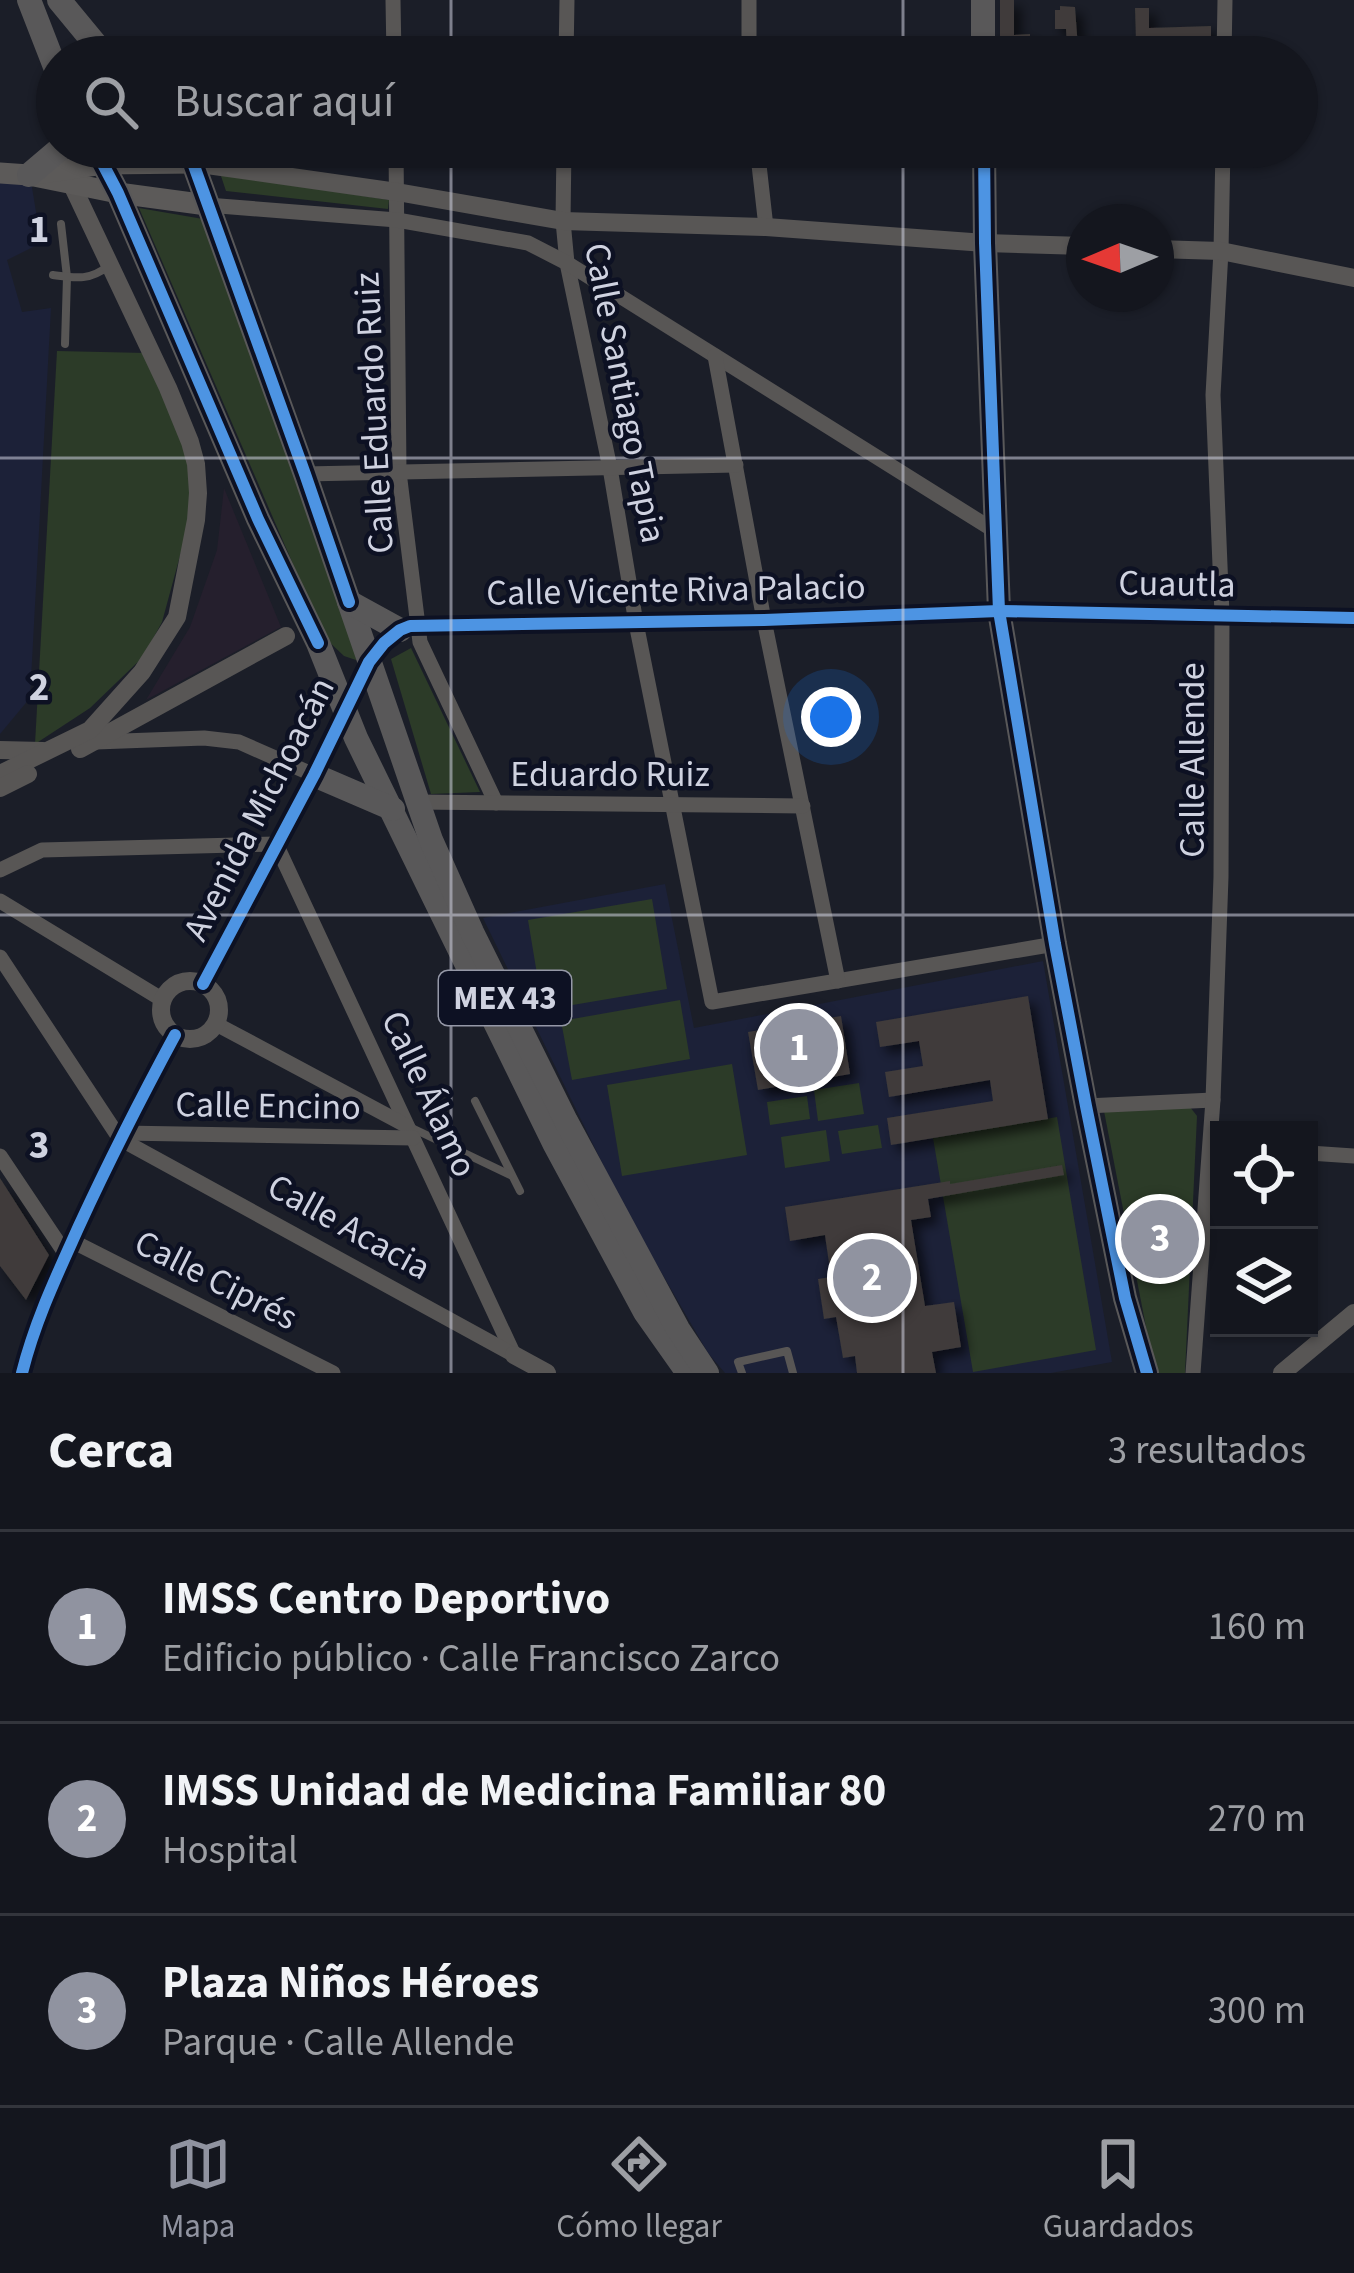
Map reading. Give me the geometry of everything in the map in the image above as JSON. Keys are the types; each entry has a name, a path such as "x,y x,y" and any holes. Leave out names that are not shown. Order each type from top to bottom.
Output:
{"main road":[{"path":"29,0 43,36"},
{"path":"58,0 88,36"},
{"path":"983,0 983,36"},
{"path":"29,175 37,168"},
{"path":"29,175 53,168"},
{"name":"MEX 43","path":"105,168 345,709 405,805 566,1121 678,1329 707,1373"},
{"name":"MEX 43","path":"192,168 395,737 405,805 554,1143 645,1312 688,1373"},
{"path":"984,168 999,611 1055,944 1125,1298 1134,1373"},
{"path":"0,173 207,205"},
{"path":"349,602 409,627"},
{"path":"318,643 345,662 369,662"},
{"path":"345,709 395,737"},
{"path":"314,775 405,805"},
{"path":"1125,1298 1147,1373"}],"street":[{"path":"393,0 394,36"},
{"path":"566,36 567,0"},
{"path":"749,0 749,36"},
{"path":"1224,36 1225,0"},
{"path":"261,168 563,221 766,227 1066,246"},
{"name":"Calle Eduardo Ruiz","path":"397,168 399,472 409,627 496,803"},
{"name":"Calle Santiago Tapia","path":"564,168 567,262 712,1002 838,981"},
{"path":"759,168 766,227"},
{"name":"Calle Allende","path":"1213,1121 1222,614 1213,395 1223,168"},
{"path":"0,774 90,730 118,702 177,617 196,520 196,464 190,442 72,185"},
{"path":"207,205 397,220 528,243 567,262 998,533"},
{"path":"1174,250 1222,251 1354,278"},
{"path":"715,356 838,981 1055,944"},
{"path":"305,474 736,465"},
{"name":"Cuautla","path":"999,611 1354,617"},
{"name":"Calle Vicente Riva Palacio","path":"409,627 999,611"},
{"path":"369,662 384,643 409,627"},
{"path":"0,788 286,636"},
{"name":"Avenida Michoacán","path":"203,984 369,662"},
{"path":"94,742 205,738 239,742 314,775"},
{"path":"0,750 72,753"},
{"name":"Eduardo Ruiz","path":"405,805 802,806"},
{"path":"0,870 42,850 276,844"},
{"name":"Calle Álamo","path":"276,844 518,1364"},
{"path":"0,901 164,1000"},
{"path":"0,958 121,1136"},
{"path":"203,984 219,1006 216,1024 203,1036 184,1039 163,1019 164,1000 176,985 203,984"},
{"path":"216,1024 410,1132"},
{"path":"22,1373 37,1318 69,1247 175,1035"},
{"path":"1086,1106 1213,1100"},
{"name":"Calle Encino","path":"121,1136 410,1132"},
{"name":"Calle Acacia","path":"121,1136 518,1364 548,1373"},
{"path":"1318,1154 1354,1156"},
{"path":"0,1156 69,1247"},
{"name":"Calle Allende","path":"1193,1373 1210,1190"},
{"name":"Calle Ciprés","path":"69,1247 333,1373"},
{"path":"1282,1373 1354,1313"}],"lane":[{"path":"61,224 68,277 65,344"},
{"path":"53,275 95,276 109,266"},
{"path":"475,1101 520,1191"},
{"path":"410,1132 510,1174"},
{"path":"742,1373 738,1362 787,1351 793,1373"}],"shaded area":[{"path":"0,179 31,181 41,243 7,260 22,312 51,308 30,698 0,734"},
{"path":"224,488 281,627 146,700 190,627 217,550"},
{"path":"665,884 694,1028 1043,961 1112,1362 1051,1373 725,1373 708,1353 624,1208 483,918"}],"green space":[{"path":"220,173 389,200 388,209 226,191"},
{"path":"139,208 203,219 361,655 356,660 344,656 325,638"},
{"path":"57,351 146,353 191,463 193,508 162,622 143,657 90,708 35,744"},
{"path":"411,648 480,792 431,794 391,659"},
{"path":"652,899 667,989 543,1010 528,920"},
{"path":"680,1000 690,1059 572,1080 561,1021"},
{"path":"732,1064 747,1155 622,1176 607,1085"},
{"path":"859,1083 864,1114 818,1121 814,1090"},
{"path":"807,1096 810,1119 770,1125 767,1102"},
{"path":"1190,1107 1197,1116 1185,1373 1155,1373 1104,1111"},
{"path":"1057,1117 1096,1350 973,1372 933,1138"},
{"path":"878,1125 882,1148 842,1154 838,1131"},
{"path":"826,1130 830,1161 785,1168 781,1137"}],"building":[{"path":"1000,0 1014,0 1014,35 1030,36 1000,36"},
{"path":"1060,6 1075,7 1077,36 1055,29 1055,10"},
{"path":"1135,8 1149,8 1149,28 1211,26 1211,36 1136,36"},
{"path":"1028,996 1048,1119 891,1145 887,1118 993,1101 990,1080 889,1097 885,1072 923,1066 919,1041 880,1047 876,1022"},
{"path":"841,1016 850,1074 758,1090 748,1032"},
{"path":"1062,1165 1064,1175 928,1199 931,1217 911,1220 925,1306 954,1302 961,1347 932,1352 936,1373 857,1373 855,1356 843,1358 836,1317 824,1319 818,1279 831,1277 825,1235 790,1241 785,1207"},
{"path":"0,1178 49,1255 26,1300 0,1266"}],"cycle path":[{"path":"105,168 258,519 318,643"},
{"path":"195,168 349,602"},
{"path":"984,168 999,611 1086,1106 1125,1298 1147,1373"},
{"path":"203,984 369,662 384,643 410,626 999,611 1354,618"},
{"path":"22,1373 79,1226 175,1035"}],"place":[{"name":"IMSS Centro Deportivo","path":"799,1048"},
{"name":"Plaza Niños Héroes","path":"1160,1239"},
{"name":"IMSS Unidad de Medicina Familiar 80","path":"872,1278"}]}
